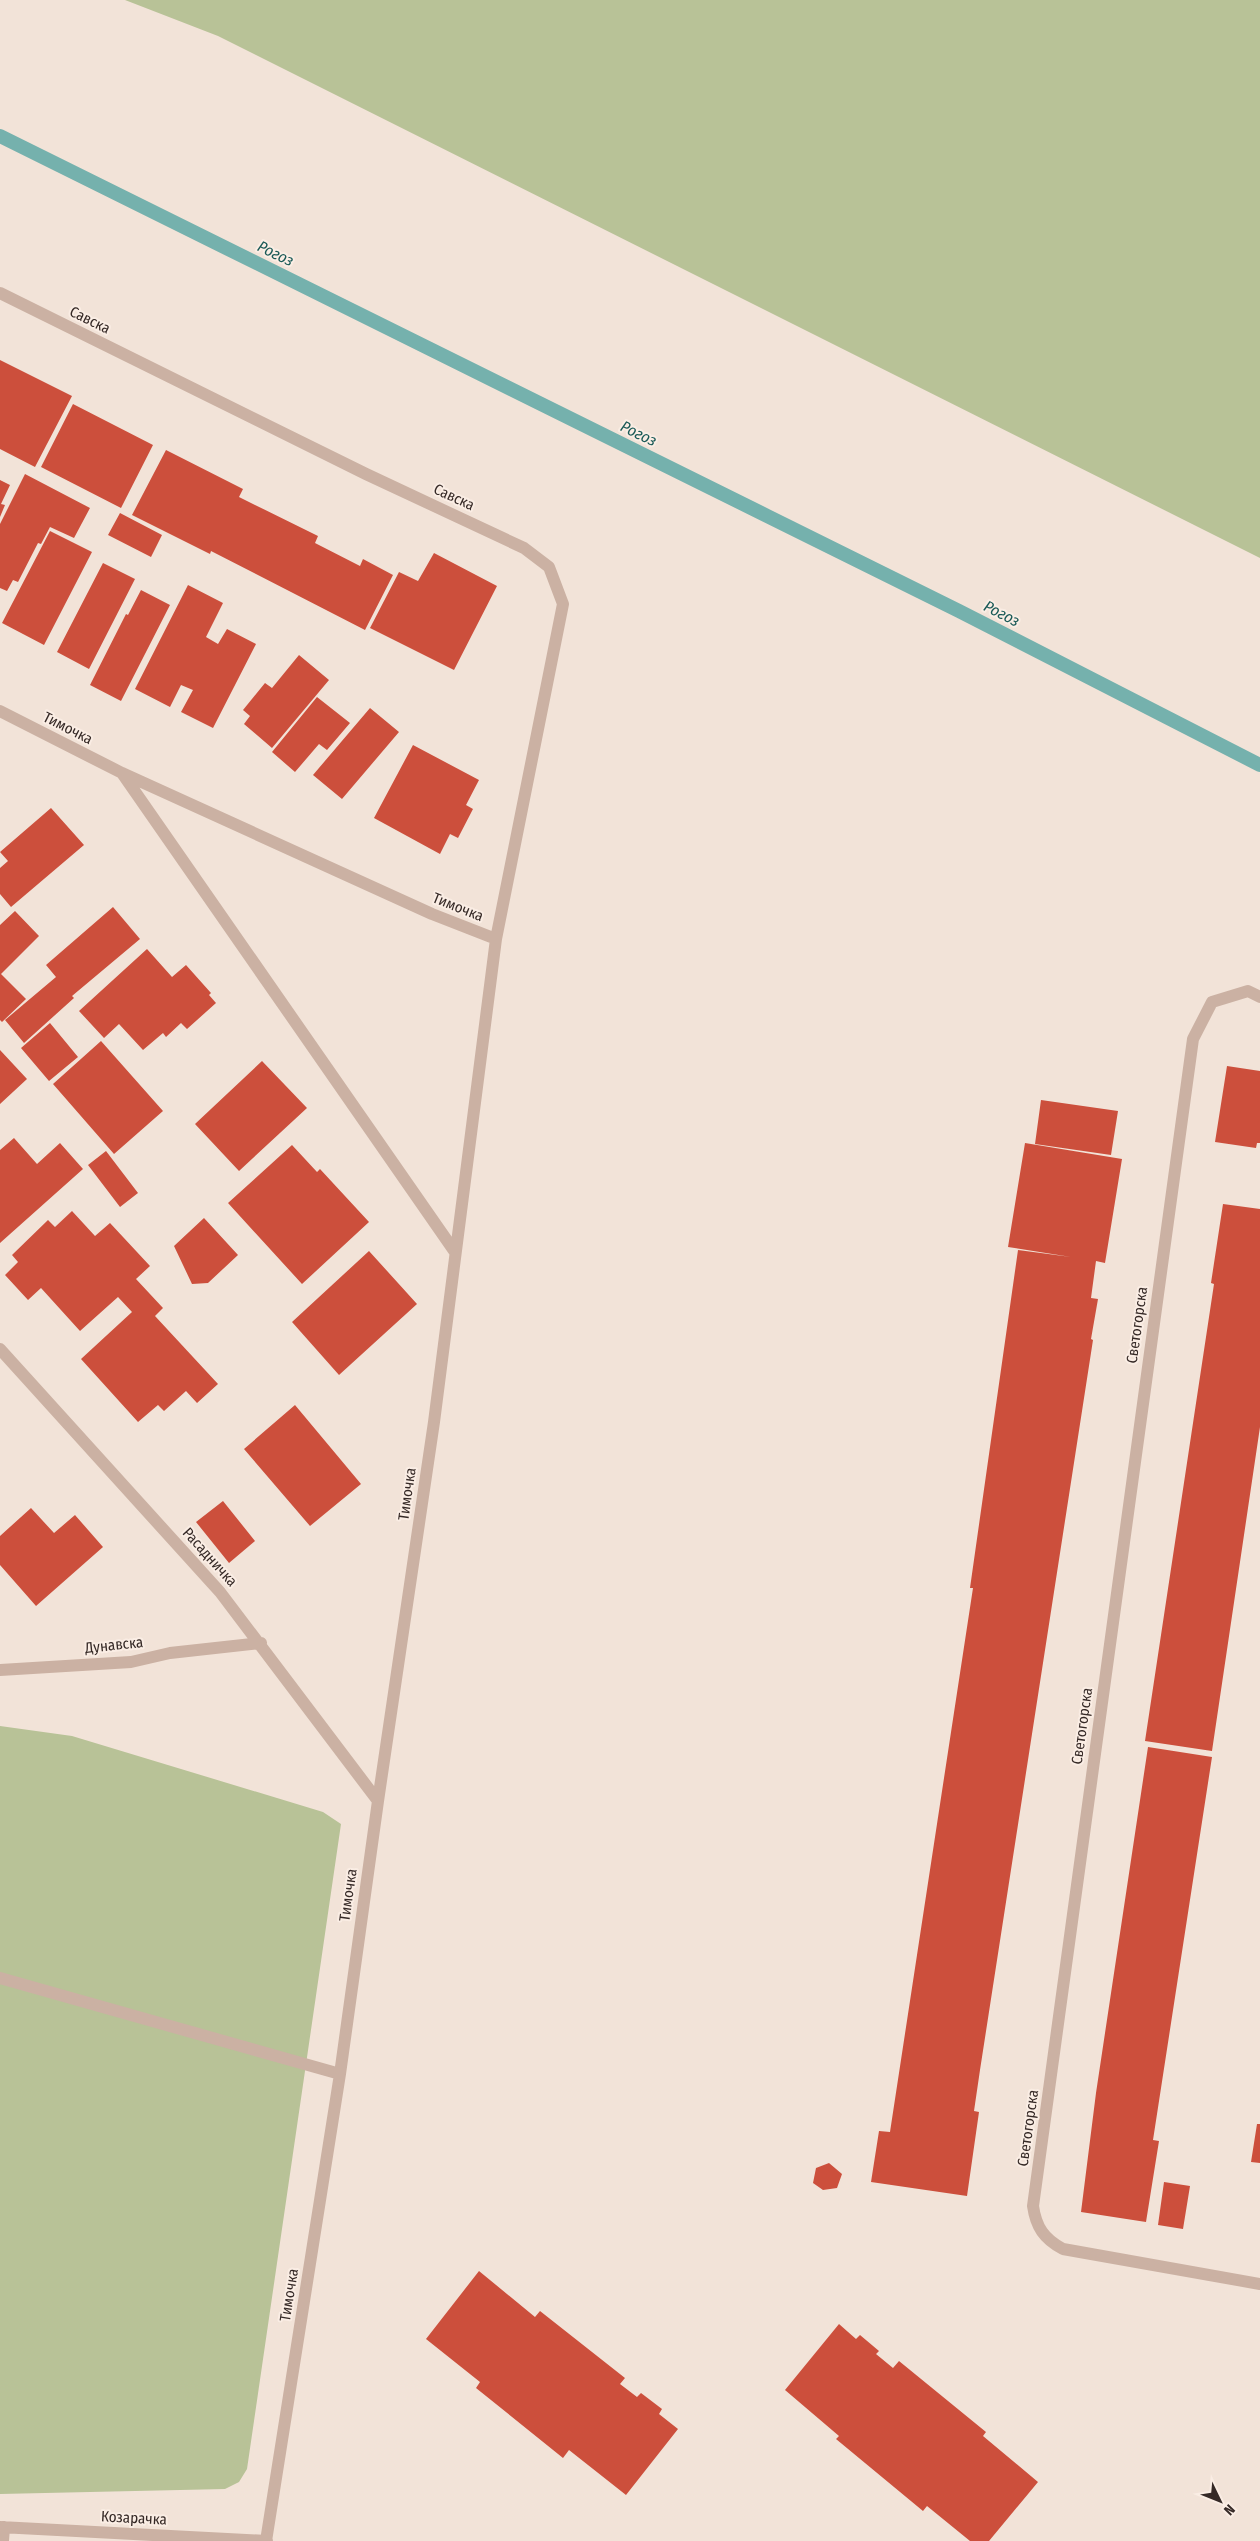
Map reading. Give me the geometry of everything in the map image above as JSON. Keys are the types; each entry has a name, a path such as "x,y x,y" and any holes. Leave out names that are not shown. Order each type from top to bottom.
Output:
{"street":[{"name":"Савска","path":"0,293 366,474 524,548 549,567 563,604 496,939"},
{"name":"Тимочка","path":"0,711 122,773 432,914 496,939 434,1422 340,2074 267,2541"},
{"name":"Тимочка","path":"122,773 455,1252"},
{"name":"Светогорска","path":"1260,997 1248,991 1212,1002 1193,1039 1034,2206 1036,2221 1044,2235 1063,2249 1260,2284"},
{"name":"Расадничка","path":"0,1349 220,1592 262,1643 378,1801"},
{"name":"Дунавска","path":"0,1670 131,1662 170,1653 262,1643"},
{"path":"0,1978 340,2074"},
{"path":"2,2527 3,2541"},
{"name":"Козарачка","path":"2,2527 267,2541"}],"green space":[{"path":"125,0 1260,0 1260,558 218,36"},
{"path":"0,1726 72,1736 323,1812 341,1824 247,2469 239,2482 225,2489 0,2494"}],"building":[{"path":"0,360 72,396 35,467 0,449"},
{"path":"73,404 153,445 121,508 41,467"},
{"path":"166,450 243,489 239,497 318,536 315,543 360,566 363,559 393,575 365,630 211,551 210,554 132,515"},
{"path":"25,474 90,508 74,538 50,527 41,544 38,543 18,582 13,580 7,591 0,588 0,524"},
{"path":"0,480 10,485 1,504 5,505 0,517"},
{"path":"120,513 162,535 151,557 108,535"},
{"path":"50,531 92,552 44,645 2,623"},
{"path":"434,553 497,586 454,670 370,628 399,572 418,581"},
{"path":"103,563 135,579 89,669 57,652"},
{"path":"188,585 223,603 206,637 218,644 227,629 256,644 213,728 181,712 193,690 181,685 170,707 135,689"},
{"path":"141,590 170,605 121,701 90,685 126,614 128,615"},
{"path":"299,655 329,680 272,748 244,724 250,716 243,710 265,683 272,688"},
{"path":"317,697 350,723 327,750 319,744 295,772 272,752"},
{"path":"370,708 399,732 342,799 313,775"},
{"path":"413,745 479,780 466,805 473,809 458,838 450,834 440,854 374,818"},
{"path":"51,808 84,845 11,907 0,894 0,868 8,861 0,852"},
{"path":"113,907 140,939 72,996 74,998 24,1043 5,1020 56,977 46,965"},
{"path":"15,911 39,936 1,974 26,999 2,1022 0,1020 0,925"},
{"path":"147,949 172,977 186,965 211,993 209,995 216,1003 187,1029 181,1023 166,1037 163,1033 143,1050 119,1024 104,1038 79,1011"},
{"path":"50,1023 78,1057 49,1081 21,1048"},
{"path":"101,1041 163,1111 114,1154 53,1084"},
{"path":"0,1050 27,1079 0,1104"},
{"path":"262,1061 307,1108 239,1171 195,1124"},
{"path":"1227,1066 1260,1071 1260,1143 1257,1143 1256,1148 1215,1142"},
{"path":"1041,1100 1118,1111 1111,1155 1035,1144"},
{"path":"14,1138 37,1164 60,1143 83,1169 0,1243 0,1150"},
{"path":"1025,1143 1122,1159 1105,1263 1096,1261 1091,1298 1098,1299 1091,1339 1093,1340 980,2070 974,2111 979,2112 967,2196 871,2182 879,2131 890,2132 973,1588 970,1588 1018,1250 1071,1257 1008,1247"},
{"path":"292,1145 317,1172 320,1169 369,1222 302,1284 228,1203"},
{"path":"106,1151 138,1193 120,1207 88,1165"},
{"path":"1223,1204 1260,1209 1260,1427 1212,1751 1145,1741 1214,1284 1211,1283"},
{"path":"72,1211 95,1236 110,1223 150,1266 136,1279 163,1308 155,1316 218,1384 197,1403 186,1391 164,1411 158,1405 138,1422 81,1359 132,1312 118,1297 80,1331 41,1288 28,1300 5,1275 18,1262 12,1255 48,1220 55,1227"},
{"path":"204,1218 238,1255 208,1283 192,1284 174,1246"},
{"path":"369,1251 417,1304 339,1375 292,1322"},
{"path":"295,1405 361,1484 310,1526 244,1449"},
{"path":"223,1501 255,1541 229,1563 196,1522"},
{"path":"31,1508 54,1533 75,1515 103,1547 36,1606 0,1565 0,1536"},
{"path":"1148,1747 1212,1757 1153,2140 1159,2141 1146,2222 1081,2212 1096,2093"},
{"path":"1257,2124 1260,2124 1260,2163 1251,2162"},
{"path":"829,2163 842,2174 837,2188 823,2190 813,2183 816,2168"},
{"path":"1164,2182 1190,2186 1183,2229 1158,2225"},
{"path":"479,2271 535,2317 540,2311 625,2378 620,2384 637,2397 641,2393 662,2409 659,2414 678,2429 626,2495 569,2450 563,2458 476,2388 480,2382 426,2339"},
{"path":"839,2324 856,2339 860,2335 879,2351 876,2354 893,2368 899,2361 986,2432 983,2436 1038,2482 989,2541 970,2541 927,2506 923,2511 836,2439 839,2436 785,2390"}],"waterway":[{"name":"Рогоз","path":"0,136 959,611 1260,765"}]}
